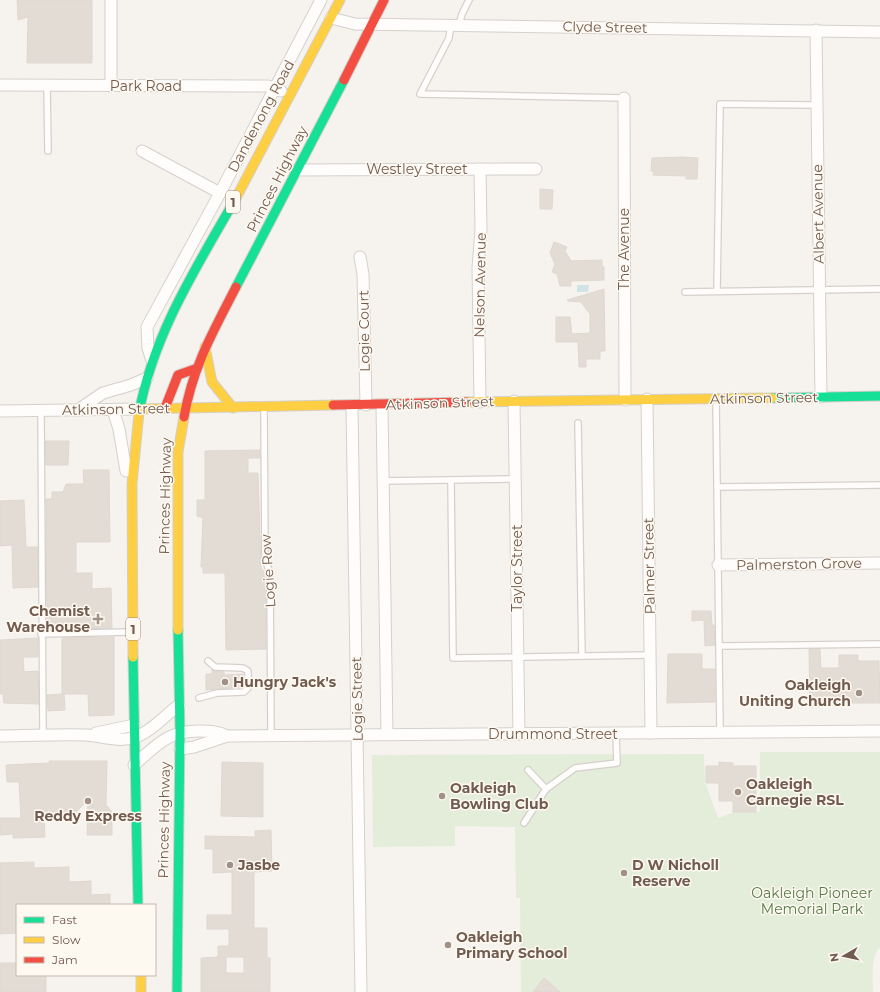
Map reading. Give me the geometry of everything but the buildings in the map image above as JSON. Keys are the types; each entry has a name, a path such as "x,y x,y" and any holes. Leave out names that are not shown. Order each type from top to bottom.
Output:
{"main road":[{"name":"Princes Highway","path":"138,904 134,765 132,509 134,449 139,410 153,361 176,308 291,95 340,0"},
{"name":"Princes Highway","path":"177,992 177,873 180,705 177,463 184,408 195,369 205,346 298,170 384,0"},
{"path":"205,346 212,382 233,408"},
{"path":"165,408 178,375 195,369"},
{"name":"Atkinson Street","path":"139,410 165,408 264,408 514,401 880,396"},
{"path":"141,976 141,992"}],"street":[{"path":"111,0 111,86"},
{"name":"Dandenong Road","path":"153,361 148,348 147,327 220,193 321,0"},
{"name":"Clyde Street","path":"330,18 346,23 372,24 880,32"},
{"name":"Albert Avenue","path":"816,30 821,397"},
{"name":"Park Road","path":"0,85 268,86 291,95"},
{"name":"The Avenue","path":"624,98 625,400"},
{"path":"142,151 220,193"},
{"name":"Nelson Avenue","path":"480,169 481,225 478,268 480,402"},
{"name":"Westley Street","path":"298,170 536,169"},
{"name":"Logie Court","path":"360,257 363,274 366,405"},
{"path":"77,410 103,393 129,386 147,378"},
{"name":"Palmer Street","path":"646,399 651,733"},
{"name":"Taylor Street","path":"514,401 519,734"},
{"name":"Logie Street","path":"382,405 386,734"},
{"name":"Logie Street","path":"352,406 361,992"},
{"path":"113,410 119,429 132,509"},
{"name":"Atkinson Street","path":"0,411 139,410"},
{"name":"Palmerston Grove","path":"718,566 880,563"},
{"path":"0,736 88,735 124,739 134,738 152,728 162,718 180,705"},
{"path":"88,735 134,724"},
{"name":"Drummond Street","path":"180,749 194,747 227,736 880,731"},
{"name":"Drummond Street","path":"134,765 165,738 180,732 220,732 227,736"}],"lane":[{"path":"469,0 420,94 624,98"},
{"path":"47,85 48,152"},
{"path":"717,291 720,104 817,105"},
{"path":"684,292 880,289"},
{"path":"716,398 720,732"},
{"name":"Logie Row","path":"264,408 265,559 270,573 271,735"},
{"path":"40,411 42,736"},
{"path":"578,423 582,656"},
{"path":"383,481 516,479"},
{"path":"451,480 453,658 650,655"},
{"path":"717,487 880,485"},
{"path":"42,634 134,632"},
{"path":"720,646 880,644"},
{"path":"199,698 217,693 244,692 248,688 248,671 243,668 215,667 208,661"},
{"path":"524,823 546,789 575,768 617,763 616,733"},
{"path":"528,770 546,789"}],"green space":[{"name":"Oakleigh Pioneer Memorial Park","path":"760,752 880,752 880,947 873,962 873,992 521,992 520,898 516,898 515,827 455,826 455,846 373,847 372,755 704,754 705,782 718,818 734,812 760,812"}],"shaded area":[{"path":"577,285 589,285 588,292 577,292"}],"traffic: fast":[{"path":"236,287 344,80"},
{"path":"139,413 155,356 178,302 206,249 236,198"},
{"path":"772,398 880,396"},
{"path":"177,992 180,732 178,630"},
{"path":"133,657 138,904"}],"traffic: slow":[{"path":"236,198 340,0"},
{"path":"205,347 212,382 233,408"},
{"path":"467,402 772,398"},
{"path":"139,409 333,405"},
{"path":"133,657 132,484 139,413"},
{"path":"178,630 178,452 184,417"},
{"path":"141,976 141,992"}],"traffic: jam":[{"path":"344,80 384,0"},
{"path":"184,417 198,365 236,287"},
{"path":"165,408 178,375 195,369"},
{"path":"333,405 467,402"}],"place":[{"name":"Chemist Warehouse","path":"98,619"},
{"name":"Hungry Jack's","path":"225,682"},
{"name":"Oakleigh Uniting Church","path":"859,693"},
{"name":"Oakleigh Carnegie RSL","path":"738,792"},
{"name":"Oakleigh Bowling Club","path":"442,796"},
{"name":"Reddy Express","path":"88,801"},
{"name":"Jasbe","path":"230,865"},
{"name":"D W Nicholl Reserve","path":"624,873"},
{"name":"Oakleigh Primary School","path":"448,945"}]}
